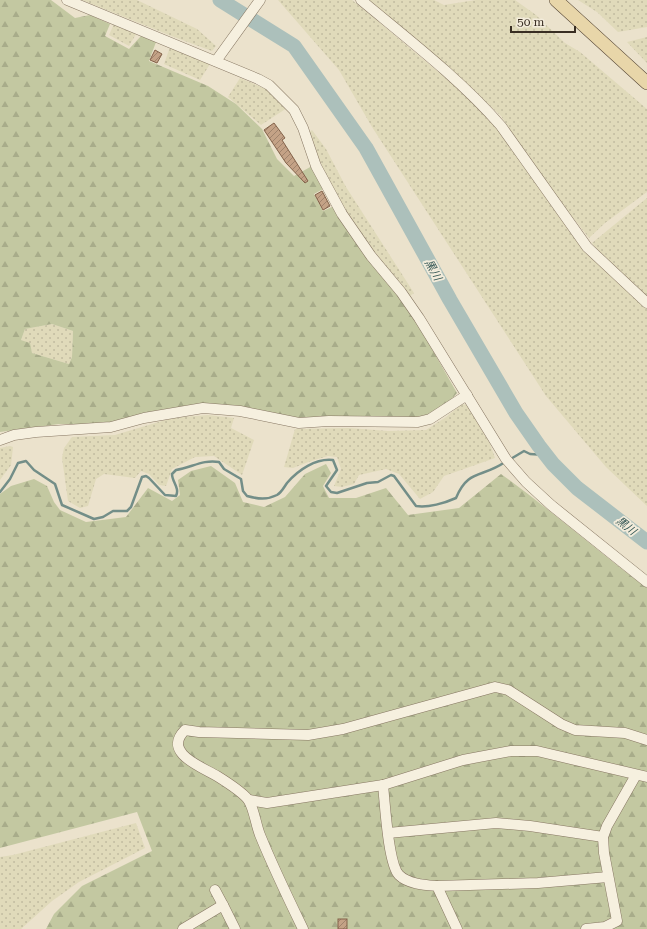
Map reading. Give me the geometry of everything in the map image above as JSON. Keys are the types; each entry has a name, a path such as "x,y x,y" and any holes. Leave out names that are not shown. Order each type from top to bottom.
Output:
{"main road":[{"path":"556,0 647,83"}],"street":[{"path":"68,0 216,61 269,85 294,110 303,128 316,166 342,214 371,256 401,292 419,318 506,459 526,482 584,532 647,582"},
{"path":"216,61 260,0"},
{"path":"361,0 462,85 488,110 587,247 647,303"},
{"path":"0,440 14,435 36,432 111,427 144,418 203,408 240,411 299,423 330,421 418,422 430,419 467,395"},
{"path":"647,740 625,733 575,730 561,724 508,690 495,687 342,729 308,735 199,732 185,730 181,734 178,742 179,750 183,756 218,777 249,800 267,803 383,785 463,760 511,751 544,753 647,777"},
{"path":"586,929 606,927 617,921 608,877 603,837 607,826 636,775"},
{"path":"383,785 392,861 400,876 420,884 437,886 538,883 608,877"},
{"path":"249,800 266,849 303,929"},
{"path":"388,833 496,823 530,826 603,837"},
{"path":"437,886 457,929"},
{"path":"215,890 235,929"},
{"path":"183,929 223,906"}],"shaded area":[{"path":"82,0 137,0 197,29 216,46 212,51"},
{"path":"278,0 352,0 374,18 475,103 498,129 586,250 647,309 647,506 606,467 546,396 372,127 339,70"},
{"path":"367,0 434,0 444,5 476,0 515,0 536,15 565,43 580,52 647,109 647,192 605,223 589,238 545,182 501,116 457,75"},
{"path":"578,0 647,0 647,27 618,32 597,12"},
{"path":"114,24 136,34 129,46 109,35"},
{"path":"647,37 647,63 627,42"},
{"path":"170,47 210,64 200,80 164,64"},
{"path":"240,78 268,90 287,108 261,125 228,97"},
{"path":"312,130 326,149 346,187 414,293 410,296 365,242 332,189 308,133"},
{"path":"647,198 647,297 592,243"},
{"path":"52,324 73,331 72,357 69,364 32,353 29,343 21,340 25,329"},
{"path":"462,404 467,405 490,444 495,458 444,476 433,492 420,499 399,474 386,469 359,475 354,484 342,487 334,486 341,469 337,457 328,456 293,468 284,467 295,429 349,428 388,431 426,430"},
{"path":"208,415 234,418 231,428 254,440 242,475 214,456 195,457 172,469 166,486 159,485 149,474 141,471 135,478 104,474 96,479 88,506 80,508 68,501 62,458 64,448 72,437 115,435 172,418"},
{"path":"10,446 13,447 11,465 0,480 0,448"},
{"path":"136,823 145,848 79,882 52,901 21,929 0,929 0,857 13,855"}],"green space":[{"path":"0,0 51,0 75,18 90,15 110,24 105,36 129,49 141,36 156,42 149,61 208,86 236,104 262,129 277,159 294,176 312,166 323,189 314,194 323,211 334,206 404,300 457,393 449,402 427,415 399,420 300,419 241,408 109,424 59,424 0,432","holes":["52,324 73,331 72,357 69,364 32,353 30,343 21,340 25,329"]},
{"path":"326,464 331,473 323,486 329,498 356,498 386,488 408,515 459,508 501,474 647,588 647,929 46,929 54,914 82,886 152,851 137,812 0,848 0,494 11,486 34,479 47,486 54,502 60,510 86,522 126,517 148,488 172,501 180,495 178,480 191,471 211,466 235,483 243,502 264,507 285,497 305,474"}],"building":[{"path":"155,50 162,54 157,63 150,60"},
{"path":"274,123 285,138 282,140 308,181 305,183 286,163 264,130"},
{"path":"322,191 330,206 323,210 315,195"},
{"path":"338,919 347,919 347,929 338,929"}],"waterway":[{"name":"黒川","path":"220,0 294,46 366,148 450,300 516,413 539,446 553,464 577,488 647,542"},
{"path":"509,460 524,451 530,454 546,455"},
{"path":"0,492 10,479 18,463 26,461 34,470 55,484 62,505 94,519 103,517 113,511 127,511 131,507 142,477 146,476 165,495 176,496 177,490 172,474 176,470 202,463 213,461 219,462 224,469 241,479 243,491 247,496 266,498 279,494 291,478 302,469 320,461 333,460 337,470 326,486 331,492 337,493 367,483 378,482 391,475 394,476 416,506 431,506 456,498 465,482 476,475 497,467 505,462"}]}
